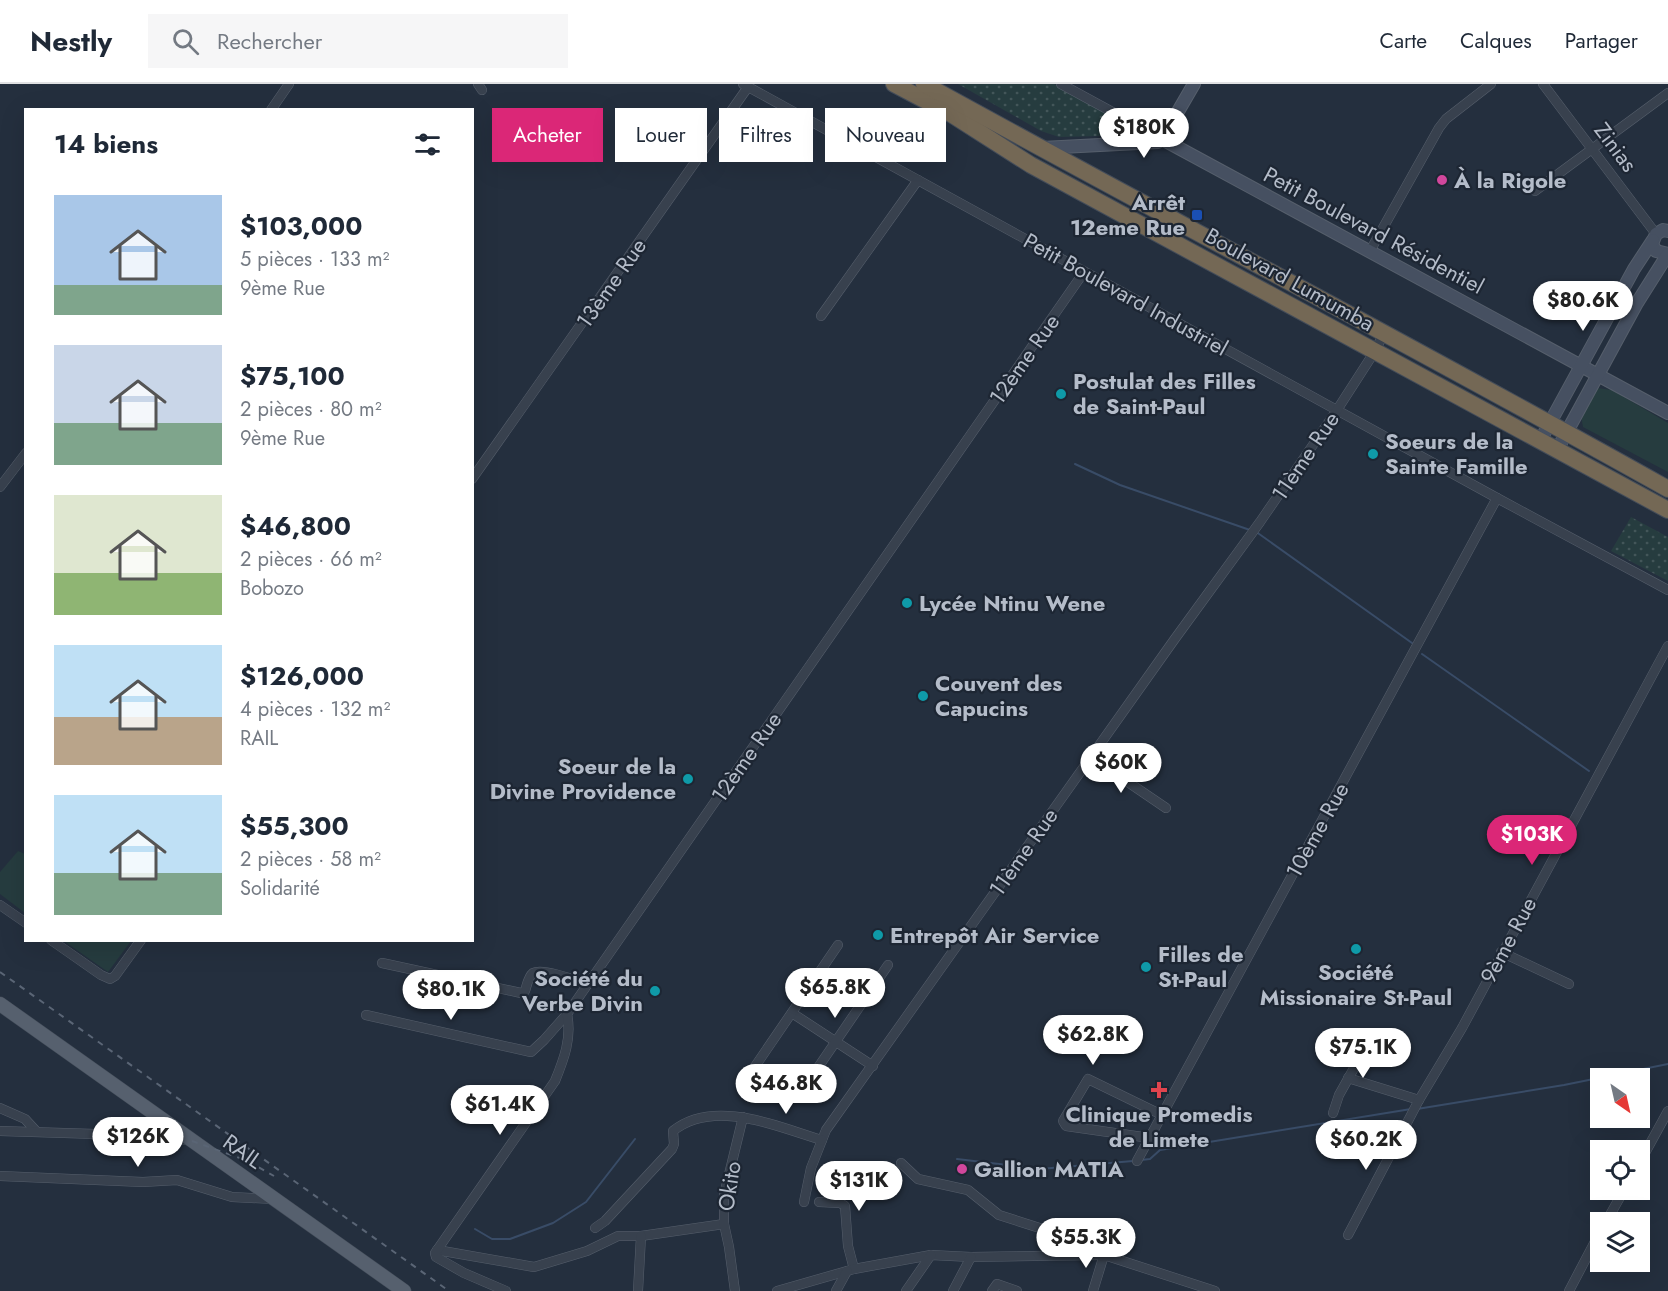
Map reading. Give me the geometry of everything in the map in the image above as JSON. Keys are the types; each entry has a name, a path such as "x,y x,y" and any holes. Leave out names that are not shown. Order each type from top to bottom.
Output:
{"highway":[{"name":"Boulevard Lumumba","path":"894,84 951,114 1031,165 1668,510"},
{"name":"Boulevard Lumumba","path":"924,84 1551,423 1668,489"}],"main road":[{"name":"RAIL","path":"0,1004 404,1291"}],"street":[{"path":"272,108 289,84"},
{"name":"Petit Boulevard Résidentiel","path":"1061,84 1668,413"},
{"path":"1042,148 1152,143 1162,139 1194,84"},
{"path":"1370,251 1438,128 1446,119 1491,84"},
{"name":"Zinias","path":"1543,84 1591,149 1662,232"},
{"name":"Petit Boulevard Industriel","path":"745,86 1668,590"},
{"name":"13ème Rue","path":"474,476 745,86"},
{"path":"1535,191 1668,93"},
{"path":"821,316 918,180"},
{"path":"1662,232 1656,251 1660,254 1668,254"},
{"path":"1540,441 1634,269 1662,232"},
{"path":"1557,450 1637,303 1668,254"},
{"name":"12ème Rue","path":"366,1015 531,1052 567,1014 1084,272"},
{"name":"11ème Rue","path":"804,1202 812,1168 826,1130 1260,522 1337,410 1384,333"},
{"path":"0,488 24,456"},
{"name":"10ème Rue","path":"1137,1161 1497,498"},
{"name":"9ème Rue","path":"1348,1235 1419,1100 1462,1028 1668,646"},
{"path":"1091,757 1166,808"},
{"path":"0,905 24,922"},
{"path":"54,942 110,979 115,976 140,942"},
{"path":"743,1084 838,945"},
{"path":"1501,952 1569,984"},
{"path":"382,963 521,993 525,991 529,978 535,972 587,984"},
{"path":"804,1088 888,965"},
{"path":"792,1013 873,1066"},
{"path":"506,1291 464,1273 436,1257 436,1252 555,1081 566,1052 569,1021 567,1014"},
{"path":"1333,1113 1339,1095 1372,1036"},
{"path":"1348,1078 1419,1100"},
{"path":"1150,1138 1066,1126 1063,1122 1085,1081 1090,1079 1162,1115"},
{"path":"0,1108 25,1119 36,1131"},
{"path":"1650,1144 1668,1111"},
{"path":"595,1228 605,1221 672,1149 674,1144 672,1134 675,1129 709,1116 743,1117 822,1140"},
{"name":"Okito","path":"735,1291 724,1224 724,1195 743,1117"},
{"path":"0,1131 128,1135 192,1141"},
{"path":"901,1163 918,1179 968,1190 999,1215 1068,1237 1104,1255 1215,1291"},
{"path":"0,1176 143,1182 177,1180 232,1197 273,1198"},
{"path":"819,1202 840,1203 845,1206 851,1270 836,1291"},
{"path":"436,1252 528,1267 587,1251 618,1236 641,1236 724,1224"},
{"path":"638,1291 641,1236"},
{"path":"1569,1291 1590,1251"},
{"path":"777,1291 851,1270 932,1255 971,1257 1104,1255"},
{"path":"906,1291 932,1255"},
{"path":"1093,1291 1104,1255"},
{"path":"953,1291 971,1257"},
{"path":"994,1288 1017,1291"}],"green space":[{"path":"958,84 1054,84 1142,130 1140,135 1059,137 1041,131"},
{"path":"1597,388 1612,390 1668,423 1668,472 1583,427 1581,416"},
{"path":"1631,517 1668,537 1668,581 1611,551"},
{"path":"18,851 24,854 24,912 0,894 0,872"},
{"path":"65,942 130,942 108,972"}],"waterway":[{"path":"1075,464 1120,485 1250,530"},
{"path":"1255,531 1412,643"},
{"path":"1422,654 1589,771"},
{"path":"1417,1109 1564,1085 1668,1064"},
{"path":"1141,1160 1150,1159 1160,1150 1411,1109"},
{"path":"475,1229 492,1239 510,1239 553,1223 586,1202 635,1139"},
{"path":"957,1159 1040,1169 1133,1161"}],"railway":[{"path":"0,972 449,1291"},
{"path":"192,1141 248,1161 274,1176"}],"place":[{"name":"À la Rigole","path":"1442,180"},
{"name":"Arrêt 12eme Rue","path":"1197,215"},
{"name":"Postulat des Filles de Saint-Paul","path":"1061,394"},
{"name":"Soeurs de la Sainte Famille","path":"1373,454"},
{"name":"Lycée Ntinu Wene","path":"907,603"},
{"name":"Couvent des Capucins","path":"923,696"},
{"name":"Soeur de la Divine Providence","path":"688,779"},
{"name":"Entrepôt Air Service","path":"878,935"},
{"name":"Société Missionaire St-Paul","path":"1356,949"},
{"name":"Filles de St-Paul","path":"1146,967"},
{"name":"Société du Verbe Divin","path":"655,991"},
{"name":"Clinique Promedis de Limete","path":"1159,1090"},
{"name":"Gallion MATIA","path":"962,1169"}]}
